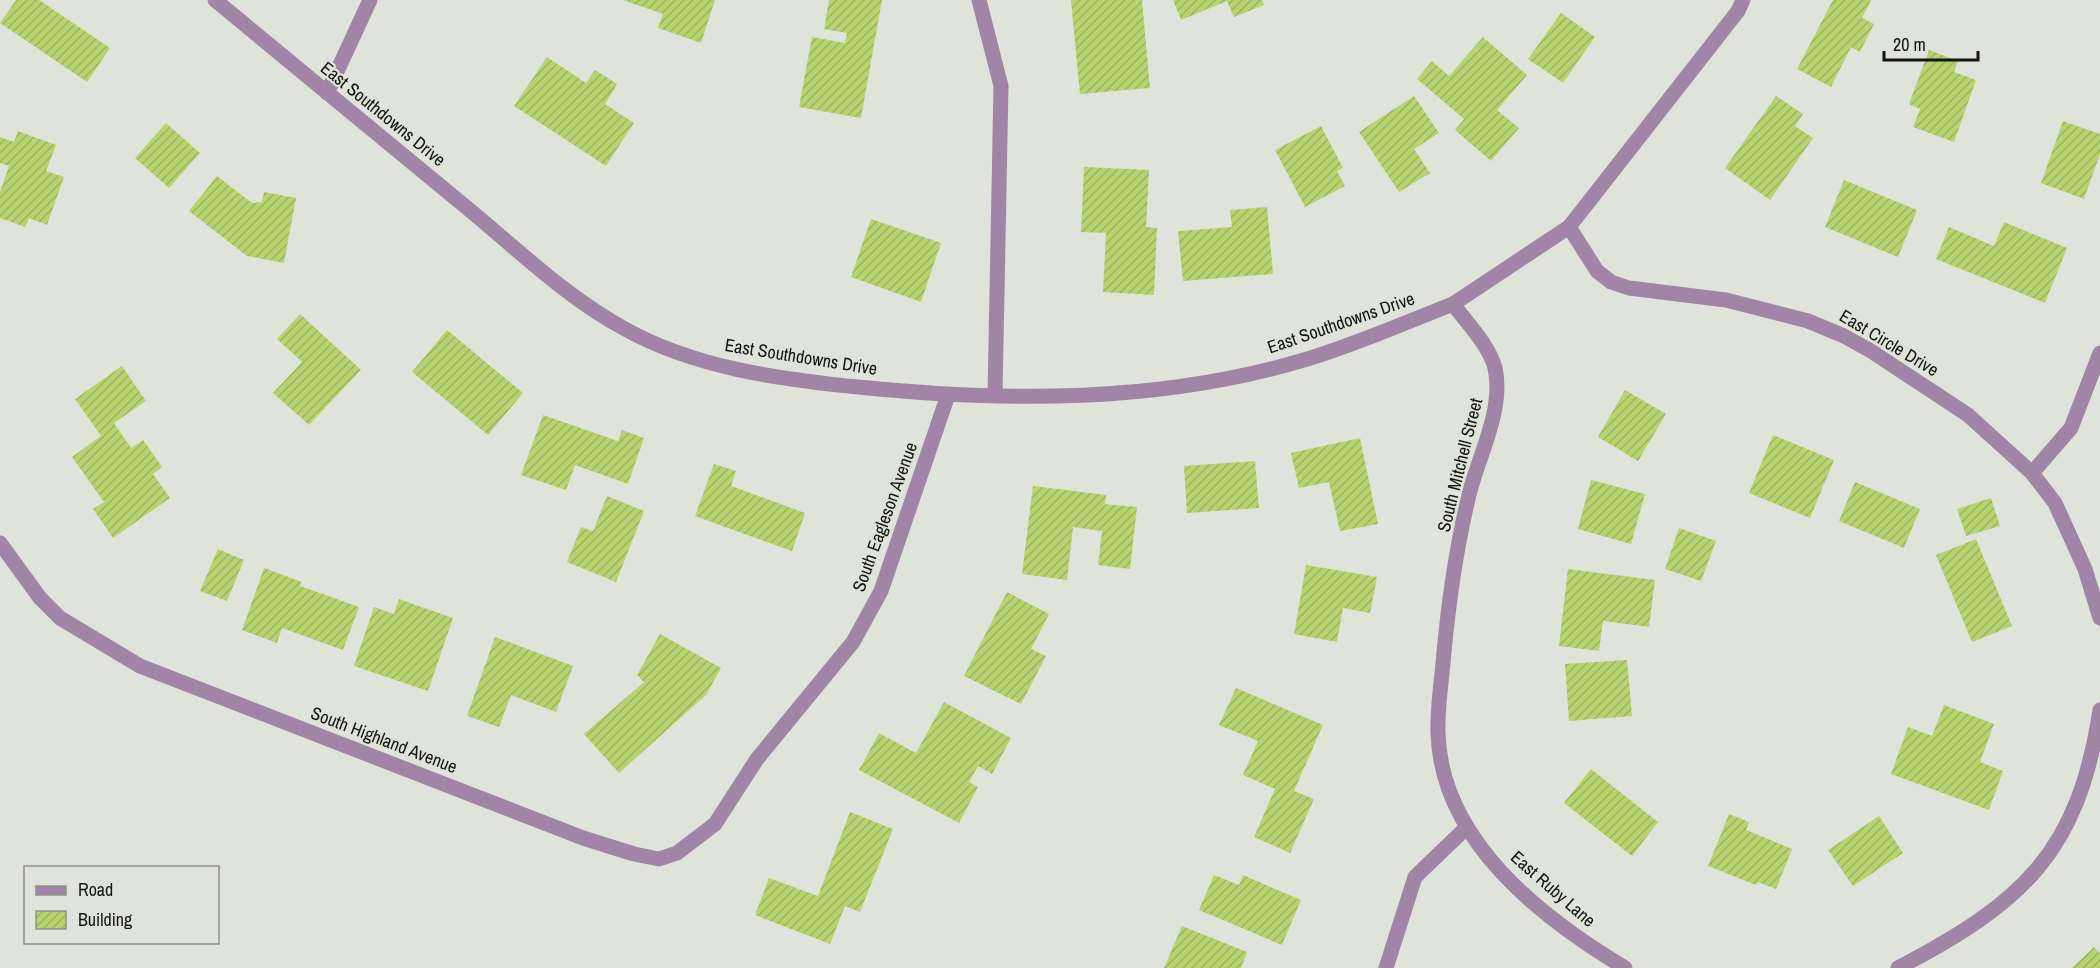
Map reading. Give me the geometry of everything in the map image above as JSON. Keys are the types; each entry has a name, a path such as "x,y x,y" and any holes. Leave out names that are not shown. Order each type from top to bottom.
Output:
{"street":[{"name":"East Southdowns Drive","path":"215,0 531,260 624,329 696,358 748,372 823,384 948,395 1102,396 1202,383 1303,360 1453,304"},
{"path":"327,93 370,0"},
{"path":"979,0 1001,86 995,395"},
{"path":"1453,304 1569,227 1738,11 1743,0"},
{"name":"East Circle Drive","path":"1569,227 1597,270 1611,282 1629,288 1726,300 1808,321 1844,336 1968,415 2032,473 2055,503 2085,568 2100,618"},
{"name":"South Mitchell Street","path":"1453,304 1484,347 1495,367 1497,398 1470,493 1447,618 1438,723 1443,768 1467,827"},
{"path":"2032,473 2071,428 2100,352"},
{"name":"South Eagleson Avenue","path":"757,759 853,642 881,591 948,395"},
{"name":"South Highland Avenue","path":"0,543 39,598 60,618 140,666 583,838 634,854 659,859 677,853 696,841 716,824 757,759"},
{"path":"1898,968 1956,938 1983,919 2034,874 2056,846 2082,787 2100,710"},
{"path":"1386,968 1415,877 1467,827"},
{"name":"East Ruby Lane","path":"1467,827 1508,880 1581,939 1625,968"}],"building":[{"path":"16,0 39,0 110,48 87,82 0,23"},
{"path":"623,0 715,0 701,43 658,28 663,14"},
{"path":"829,0 882,0 861,118 799,107 812,37 845,43 847,33 824,29"},
{"path":"1071,0 1142,0 1150,88 1080,94"},
{"path":"1173,0 1262,0 1264,5 1234,17 1227,1 1181,20"},
{"path":"1833,0 1871,0 1862,18 1874,24 1860,52 1851,47 1831,87 1797,69"},
{"path":"1561,13 1595,37 1563,83 1528,59"},
{"path":"1483,37 1527,75 1497,110 1519,128 1491,161 1455,130 1464,119 1417,79 1432,61 1449,76"},
{"path":"1929,50 1958,61 1954,72 1976,80 1954,142 1913,127 1920,109 1909,104"},
{"path":"547,57 586,83 595,70 617,84 605,104 634,123 606,166 514,106"},
{"path":"1414,96 1439,133 1414,149 1430,173 1399,192 1359,132"},
{"path":"1776,96 1803,114 1795,126 1813,138 1770,200 1725,168"},
{"path":"2063,121 2100,134 2100,154 2084,199 2041,183"},
{"path":"166,123 200,153 169,188 135,158"},
{"path":"1321,126 1343,168 1337,171 1345,186 1305,207 1275,150"},
{"path":"18,131 56,145 46,171 64,177 47,225 29,218 25,227 0,218 0,192 9,166 0,163 0,137 14,142"},
{"path":"1084,167 1149,170 1146,227 1157,228 1154,295 1103,292 1106,233 1081,232"},
{"path":"217,176 252,203 262,202 264,192 296,198 284,263 247,256 189,211"},
{"path":"1844,180 1917,210 1898,257 1825,227"},
{"path":"1267,207 1273,274 1183,281 1178,231 1232,227 1230,210"},
{"path":"871,219 941,243 921,302 851,277"},
{"path":"2004,222 2067,248 2045,303 1936,259 1949,227 1994,246"},
{"path":"300,314 361,370 309,425 273,393 302,362 277,339"},
{"path":"447,330 523,393 488,435 412,372"},
{"path":"122,366 146,401 114,423 131,448 143,440 162,467 153,474 170,498 113,538 93,509 104,502 72,457 101,436 75,399"},
{"path":"1625,390 1666,414 1638,461 1598,437"},
{"path":"543,415 618,441 622,430 644,438 628,484 575,465 566,490 521,475"},
{"path":"1773,435 1834,460 1810,518 1749,493"},
{"path":"1360,438 1378,524 1340,531 1329,482 1299,488 1291,453"},
{"path":"1255,461 1259,508 1187,513 1184,466"},
{"path":"714,464 736,471 731,486 805,513 792,551 695,516"},
{"path":"1591,480 1645,494 1631,544 1578,529"},
{"path":"1855,482 1920,509 1904,548 1839,521"},
{"path":"1033,486 1106,495 1105,504 1137,507 1130,569 1098,565 1102,531 1073,527 1067,580 1022,574"},
{"path":"607,496 644,511 616,582 567,562 581,527 593,531"},
{"path":"1991,498 2000,526 1966,536 1957,509"},
{"path":"1679,528 1716,541 1701,581 1665,569"},
{"path":"1976,539 2012,626 1972,642 1936,555"},
{"path":"218,549 244,560 227,601 200,591"},
{"path":"1306,565 1377,577 1370,613 1343,608 1337,642 1294,634"},
{"path":"264,568 302,582 300,586 359,607 343,650 282,628 277,643 242,630"},
{"path":"1568,569 1655,580 1649,627 1603,621 1599,651 1559,646"},
{"path":"1007,592 1049,614 1031,649 1046,656 1021,704 964,676"},
{"path":"399,599 453,618 428,691 354,666 374,607 394,614"},
{"path":"660,634 721,668 706,695 619,773 584,734 644,682 637,675"},
{"path":"495,637 573,666 556,712 511,695 499,727 467,716"},
{"path":"1627,660 1632,716 1569,721 1565,664"},
{"path":"1236,688 1323,725 1294,791 1314,799 1290,853 1254,837 1275,789 1243,775 1258,741 1219,725"},
{"path":"944,702 1011,738 992,774 978,766 969,782 978,787 959,823 859,770 879,733 916,753"},
{"path":"1944,705 1994,724 1980,762 2003,771 1989,810 1891,774 1908,727 1932,736"},
{"path":"1591,769 1658,822 1632,856 1564,803"},
{"path":"850,812 893,829 860,912 845,906 830,944 755,915 769,878 818,896"},
{"path":"1729,814 1749,822 1746,830 1792,849 1776,889 1758,882 1756,885 1708,866"},
{"path":"1879,816 1903,853 1853,886 1828,850"},
{"path":"1214,875 1239,885 1243,875 1301,900 1282,945 1199,910"},
{"path":"1182,926 1247,952 1241,968 1164,968"},
{"path":"2094,947 2100,953 2100,968 2072,968"}]}
